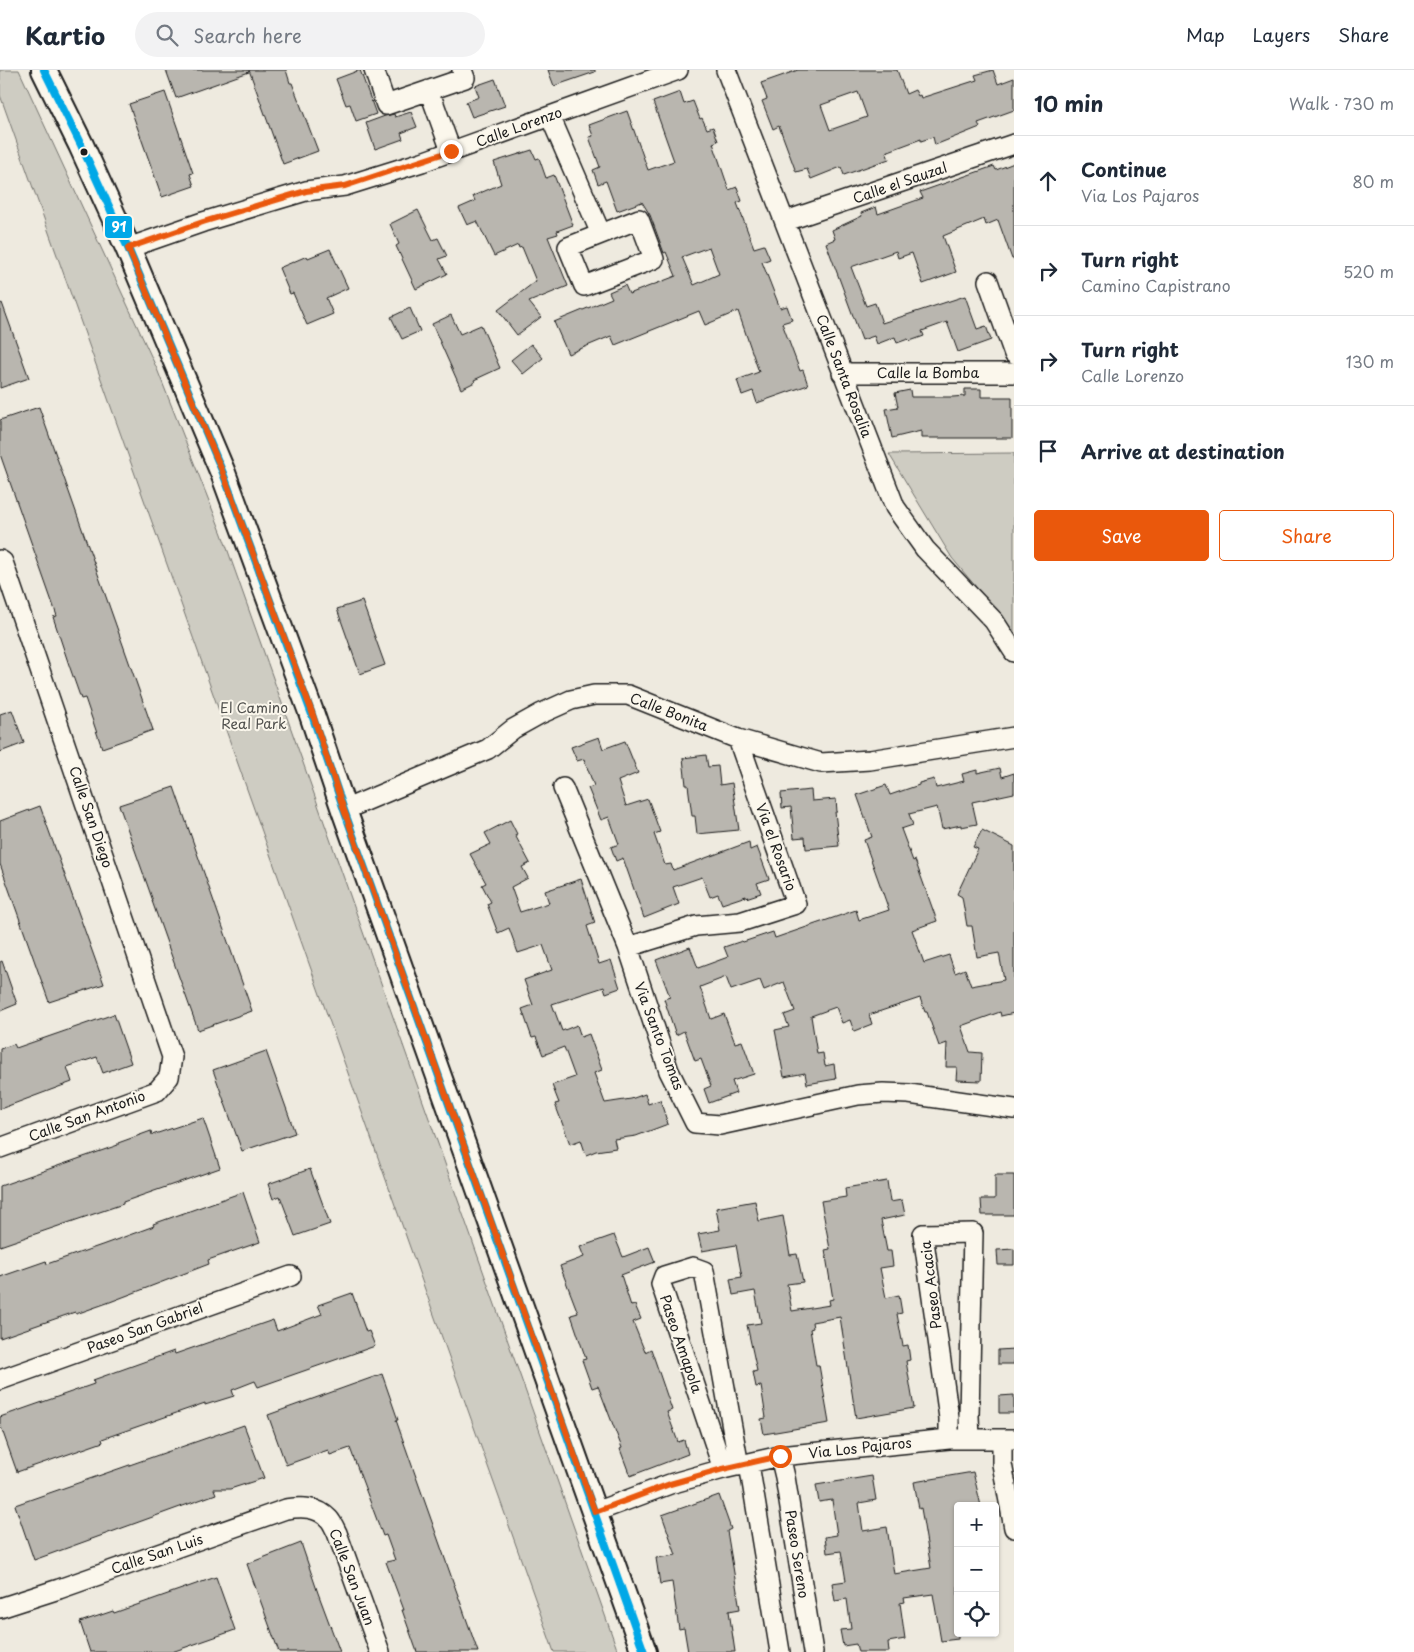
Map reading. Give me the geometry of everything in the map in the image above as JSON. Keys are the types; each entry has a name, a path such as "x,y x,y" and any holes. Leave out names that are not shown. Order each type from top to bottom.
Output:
{"main road":[{"path":"44,70 81,144 128,248 223,473 312,712 344,810 644,1652"}],"street":[{"path":"374,70 386,105 465,78 462,70"},
{"name":"Calle Lorenzo","path":"128,248 203,222 306,191 345,186 550,116 634,77 678,70"},
{"name":"Calle Santa Rosalia","path":"726,70 895,506 925,549 994,621 1014,652"},
{"path":"429,90 451,151"},
{"path":"550,116 601,234"},
{"name":"Calle el Sauzal","path":"786,222 1014,144"},
{"path":"639,219 654,259 584,286 568,246 601,234 639,219"},
{"path":"988,281 1014,354"},
{"name":"Calle la Bomba","path":"842,373 1014,373"},
{"name":"Calle San Diego","path":"0,560 3,562 172,1057 169,1077"},
{"name":"Calle Bonita","path":"344,810 488,749 513,729 540,714 571,700 594,695 628,694 738,739 821,763 870,760 1014,737"},
{"name":"Via el Rosario","path":"628,948 696,926 740,922 796,904 738,739"},
{"name":"Via Santo Tomas","path":"563,788 628,948 669,1071 695,1123 720,1125 858,1095 883,1093 909,1094 1014,1109"},
{"name":"Calle San Antonio","path":"0,1148 136,1100 157,1091 169,1077"},
{"name":"Paseo Acacia","path":"950,1439 949,1418 923,1234 973,1233 970,1439"},
{"name":"Paseo Amapola","path":"692,1267 704,1271 737,1466 661,1284 664,1276 692,1267"},
{"name":"Paseo San Gabriel","path":"0,1380 290,1276"},
{"name":"Via Los Pajaros","path":"595,1512 670,1484 780,1456 950,1439 1008,1439"},
{"path":"1008,1439 1002,1464 1014,1528"},
{"name":"Paseo Sereno","path":"780,1456 813,1652"},
{"path":"737,1466 780,1652"},
{"name":"Calle San Luis","path":"0,1608 286,1509 302,1507 315,1510"},
{"name":"Calle San Juan","path":"315,1510 329,1518 337,1533 380,1652"}],"green space":[{"name":"El Camino Real Park","path":"0,70 19,70 157,369 222,534 618,1652 554,1652 0,95"},
{"path":"1014,453 1014,633 952,558 889,454"}],"building":[{"path":"166,70 248,70 249,72 176,98"},
{"path":"249,70 286,70 318,151 283,164"},
{"path":"360,70 376,114 356,121 350,104 346,105 336,79"},
{"path":"548,70 595,70 595,72 554,86"},
{"path":"798,70 897,70 906,94 915,90 921,98 977,80 975,75 993,70 998,84 1014,78 1014,110 978,123 980,127 935,145 933,137 921,141 921,139 886,152 889,159 844,175 841,167 811,179 807,169 796,172 779,126 773,129 762,101 767,99 761,83","holes":["858,92 867,117 830,130 821,105"]},
{"path":"495,79 505,106 472,117 466,102 479,97 475,86"},
{"path":"165,92 193,173 190,174 194,186 162,197 129,104"},
{"path":"680,92 684,104 693,101 700,119 702,118 707,129 713,127 718,141 713,143 729,190 737,187 742,201 737,203 754,248 764,245 770,259 762,262 780,308 787,306 792,320 782,323 800,371 803,370 808,385 757,403 753,391 742,395 737,380 759,372 738,311 705,325 699,311 615,345 611,336 568,354 554,322 612,298 609,292 625,285 629,294 676,276 666,252 664,253 650,215 642,202 617,211 606,181 598,184 593,170 600,167 589,137 593,136 589,125 627,111 648,170 674,161 653,102","holes":["709,247 719,274 694,285 682,257"]},
{"path":"411,112 417,127 401,133 403,139 375,149 366,123 385,116 394,114 395,117"},
{"path":"532,150 536,159 539,158 546,178 554,175 573,225 557,231 558,234 548,237 568,286 529,302 541,317 517,335 498,310 536,281 522,247 519,248 518,245 494,256 477,221 467,225 459,208 475,201 473,196 501,184 494,162"},
{"path":"1014,163 1014,259 1012,259 998,220 986,225 984,219 943,236 956,272 923,284 912,253 898,258 896,251 851,267 866,306 875,303 882,323 965,296 977,329 986,326 991,340 958,352 947,322 922,331 924,336 910,341 908,339 897,343 895,337 877,344 874,336 862,340 826,243 835,239 832,230 862,216 861,213 876,207 878,214 923,198 920,192 994,166 996,170"},
{"path":"418,210 433,240 438,238 447,256 439,259 447,274 416,289 396,246 399,244 390,224"},
{"path":"330,249 348,288 326,298 333,314 307,325 293,293 290,294 279,268"},
{"path":"2,303 29,378 0,388 0,304"},
{"path":"410,308 420,331 402,339 391,317"},
{"path":"451,315 460,334 481,325 500,368 474,380 475,382 461,389 432,324"},
{"path":"531,344 543,358 523,374 511,360"},
{"path":"965,389 981,389 981,397 1012,397 1012,438 921,438 921,431 892,438 886,409 898,407 895,393 910,390 911,397 953,397 965,396"},
{"path":"39,407 153,730 102,748 85,698 81,699 69,665 53,617 57,616 0,454 0,420"},
{"path":"362,601 385,665 360,674 337,609"},
{"path":"12,710 24,743 0,752 0,714"},
{"path":"599,737 603,749 625,741 638,773 618,781 626,806 648,799 660,832 654,834 665,865 671,864 673,870 749,842 750,850 757,847 769,879 757,883 761,893 722,904 718,894 710,897 702,877 673,887 679,904 644,918 623,858 616,861 611,847 619,844 609,817 601,820 588,788 594,786 584,759 577,761 571,747"},
{"path":"706,755 708,767 718,766 720,785 732,783 739,830 697,834 695,816 692,816 688,785 686,785 683,758"},
{"path":"1000,768 1002,777 1014,773 1014,793 972,802 977,824 942,829 937,807 909,814 913,825 901,829 913,861 915,860 937,921 912,930 924,963 949,955 955,973 965,969 971,986 1004,980 999,953 977,957 972,926 967,926 962,897 957,894 978,849 973,847 982,830 1014,846 1014,1013 1001,1016 1000,1012 961,1026 970,1052 982,1053 981,1081 956,1080 957,1067 946,1067 947,1043 939,1046 920,998 869,1015 872,1024 854,1031 850,1020 842,1023 836,1007 811,1016 817,1054 823,1053 825,1066 834,1064 836,1079 807,1084 805,1073 784,1077 775,1030 789,1027 784,1015 795,1011 784,982 764,990 760,980 731,990 726,977 700,987 711,1019 724,1014 735,1043 742,1041 754,1074 732,1081 736,1093 709,1103 704,1089 711,1086 701,1059 695,1061 684,1031 676,1035 664,999 670,997 656,960 690,947 698,968 728,957 724,947 742,941 773,932 775,938 856,910 859,920 889,910 864,840 872,837 857,795 886,785 890,795 934,779 936,788 964,781 962,774 977,770 977,773"},
{"path":"174,787 252,1011 198,1030 119,805"},
{"path":"811,790 812,801 836,799 837,812 835,812 839,846 806,849 805,837 794,838 791,807 782,808 781,793"},
{"path":"40,806 104,984 49,1002 0,864 0,821"},
{"path":"510,820 517,834 515,835 530,863 522,867 528,878 511,887 520,912 549,903 545,891 581,879 595,923 587,926 599,964 611,960 620,988 606,993 604,987 552,1004 562,1031 577,1025 581,1037 589,1034 602,1070 594,1073 605,1103 631,1099 645,1094 648,1104 660,1100 668,1124 636,1136 614,1139 616,1148 596,1151 586,1155 581,1140 570,1144 555,1104 559,1103 552,1085 575,1077 564,1047 543,1055 536,1037 532,1038 522,1009 533,1005 524,980 552,970 543,945 518,953 509,928 498,933 487,904 491,902 482,885 486,883 470,854 491,844 485,833"},
{"path":"2,961 17,1004 0,1011 0,962"},
{"path":"114,1014 131,1063 103,1073 97,1057 67,1067 72,1082 0,1109 0,1049 14,1044 16,1048"},
{"path":"266,1051 295,1133 242,1151 213,1070"},
{"path":"203,1118 220,1168 123,1202 123,1204 0,1246 0,1186 118,1145 118,1143 151,1131 152,1135"},
{"path":"310,1169 330,1224 295,1236 280,1196 273,1199 268,1184"},
{"path":"995,1175 1014,1175 1014,1215 982,1215 981,1199 995,1199"},
{"path":"887,1181 890,1202 902,1200 905,1215 881,1220 887,1251 891,1251 893,1266 880,1268 886,1298 899,1295 902,1313 897,1314 903,1346 908,1345 910,1360 906,1361 914,1408 856,1418 840,1317 812,1322 813,1328 810,1329 816,1365 819,1365 829,1423 764,1434 761,1419 766,1418 761,1386 756,1387 753,1372 757,1371 747,1325 761,1323 755,1291 733,1295 730,1279 742,1277 736,1245 702,1251 698,1234 720,1230 716,1208 755,1201 759,1221 783,1216 790,1255 797,1254 803,1282 787,1284 792,1311 830,1305 829,1300 833,1299 825,1250 830,1249 821,1201 846,1197 845,1188"},
{"path":"243,1192 260,1242 208,1260 209,1264 110,1302 0,1338 0,1277 46,1261 47,1264 102,1245 154,1226 153,1224"},
{"path":"614,1235 623,1257 649,1247 655,1262 621,1275 631,1306 635,1305 641,1319 633,1322 645,1352 651,1349 672,1410 667,1412 678,1442 684,1440 688,1454 630,1476 620,1449 622,1448 598,1386 592,1388 582,1360 586,1359 571,1315 578,1313 560,1266 584,1257 580,1247"},
{"path":"1014,1249 1014,1265 998,1265 997,1250"},
{"path":"352,1293 366,1332 369,1331 375,1346 258,1387 255,1381 232,1390 234,1396 205,1405 205,1403 102,1439 103,1442 17,1472 0,1424 0,1417 94,1384 93,1380 174,1351 175,1354 273,1320 277,1331 322,1314 318,1305"},
{"path":"1014,1349 1014,1364 998,1364 998,1350"},
{"path":"382,1374 398,1420 396,1420 478,1652 417,1652 386,1562 395,1560 386,1535 383,1536 350,1448 330,1455 328,1450 286,1465 268,1415"},
{"path":"1014,1395 1014,1413 999,1413 999,1396"},
{"path":"244,1425 264,1478 230,1489 214,1489 216,1494 34,1560 15,1505"},
{"path":"973,1472 980,1502 954,1502 954,1637 958,1637 958,1639 941,1641 933,1594 904,1598 905,1602 900,1603 905,1639 888,1642 889,1652 858,1652 856,1644 843,1646 840,1630 851,1629 847,1599 835,1601 832,1583 846,1581 841,1551 827,1553 825,1537 837,1535 832,1500 819,1502 816,1485 872,1476 876,1500 859,1503 863,1531 887,1527 894,1574 931,1568 921,1508 919,1509 914,1482"},
{"path":"719,1495 731,1529 727,1531 740,1609 729,1611 735,1652 688,1652 684,1628 679,1629 672,1582 660,1584 656,1558 676,1555 662,1515"},
{"path":"301,1543 340,1652 279,1652 247,1564"},
{"path":"216,1577 235,1630 172,1652 90,1652 80,1622 113,1611 114,1613"}],"transit line":[{"name":"91","path":"44,70 128,248 223,473 311,712 344,810 644,1652"}],"route":[{"path":"451,151 345,186 306,191 279,199 203,222 128,248 223,473 312,712 344,810 595,1512 670,1484 780,1456"}]}
